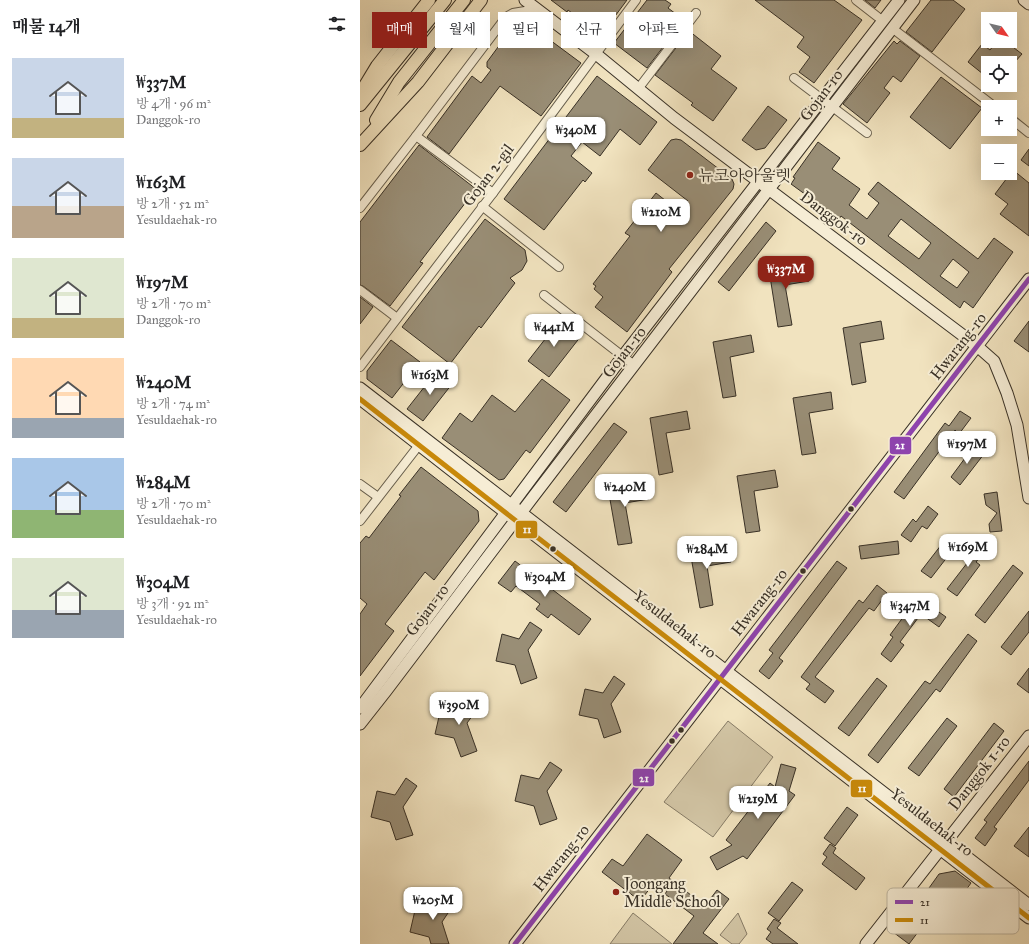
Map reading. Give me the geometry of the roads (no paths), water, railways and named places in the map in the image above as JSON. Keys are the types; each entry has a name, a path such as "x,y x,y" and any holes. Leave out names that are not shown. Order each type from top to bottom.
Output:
{"main road":[{"path":"360,94 377,66 429,0"},
{"path":"360,105 445,0"},
{"path":"360,145 399,82 464,0"},
{"path":"360,145 418,82 480,0"}],"street":[{"name":"Danggok-ro","path":"525,0 596,54 674,118 977,346 994,361 1007,393 1016,425 1029,498"},
{"name":"Gojan 2-gil","path":"360,367 493,193 636,0"},
{"path":"856,0 883,21"},
{"name":"Gojan-ro","path":"360,708 623,356 899,0"},
{"name":"Gojan-ro","path":"360,724 914,0"},
{"path":"1024,0 1029,4"},
{"path":"360,208 506,17 513,13 537,10"},
{"path":"638,88 696,13"},
{"path":"892,28 986,100"},
{"path":"794,78 867,133"},
{"path":"1017,124 1029,133"},
{"path":"416,136 493,193"},
{"path":"482,206 559,267"},
{"name":"Hwarang-ro","path":"515,944 1029,279"},
{"path":"360,290 397,318"},
{"path":"544,295 634,365"},
{"name":"Yesuldaehak-ro","path":"360,388 509,509 943,846 993,888"},
{"name":"Yesuldaehak-ro","path":"360,399 509,509"},
{"path":"360,521 419,444"},
{"path":"360,484 378,497"},
{"name":"Danggok 1-ro","path":"910,888 1029,736"},
{"name":"Yesuldaehak-ro","path":"943,846 1004,888"},
{"name":"Yesuldaehak-ro","path":"1019,898 1029,905"},
{"name":"Yesuldaehak-ro","path":"1019,910 1029,918"},
{"name":"Danggok 1-ro","path":"866,944 887,917"}],"place":[{"name":"뉴코아아울렛","path":"690,175"},
{"name":"Joongang Middle School","path":"616,892"}]}
